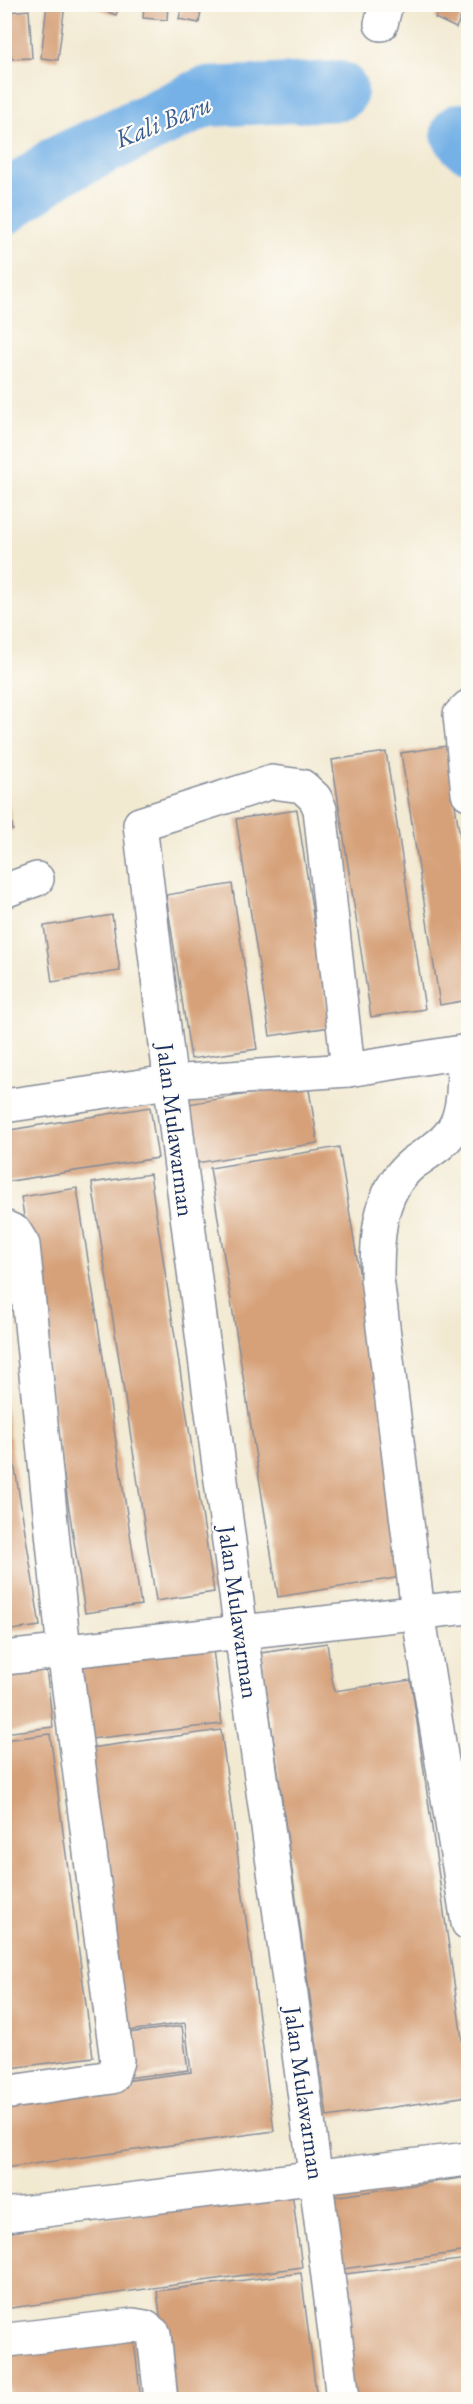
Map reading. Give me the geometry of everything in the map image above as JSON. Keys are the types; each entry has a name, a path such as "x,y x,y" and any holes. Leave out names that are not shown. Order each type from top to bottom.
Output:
{"street":[{"path":"464,716 468,793"},
{"name":"Jalan Mulawarman","path":"343,2400 317,2178 241,1631 170,1082 140,824 272,782 302,786 315,798 320,809 348,1070"},
{"path":"4,891 37,879"},
{"path":"4,1106 170,1082 348,1070 466,1051 463,1103 456,1125 441,1144 410,1166 387,1196 376,1245 377,1278 418,1612 468,1923"},
{"path":"4,1227 15,1232 23,1245 64,1652 117,2061 112,2077 4,2093"},
{"path":"4,1658 468,1607"},
{"path":"4,2215 468,2159"},
{"path":"4,2342 133,2325 144,2327 154,2334 161,2400"}],"building":[{"path":"47,4 65,4 58,60 41,58"},
{"path":"85,4 120,4 116,15"},
{"path":"144,4 168,4 167,20 143,18"},
{"path":"182,4 202,4 199,23 179,19"},
{"path":"441,4 467,4 456,28 435,18"},
{"path":"29,10 32,58 11,59 8,12"},
{"path":"446,746 468,890 468,1000 440,1005 401,753"},
{"path":"386,752 425,1009 371,1017 332,760"},
{"path":"4,780 13,830 4,832"},
{"path":"297,810 330,1027 270,1036 236,819"},
{"path":"232,884 257,1049 191,1059 166,895"},
{"path":"112,915 120,971 52,982 44,926"},
{"path":"308,1084 318,1143 191,1164 182,1105"},
{"path":"150,1107 158,1158 4,1182 4,1131"},
{"path":"339,1147 408,1576 278,1597 210,1168"},
{"path":"150,1174 214,1592 156,1601 92,1183"},
{"path":"77,1188 141,1605 85,1613 21,1197"},
{"path":"4,1399 40,1626 4,1631"},
{"path":"212,1641 222,1724 82,1740 73,1656"},
{"path":"327,1643 334,1691 411,1680 468,2081 468,2096 327,2117 261,1653"},
{"path":"45,1660 53,1727 4,1733 4,1665"},
{"path":"221,1730 274,2131 4,2168 4,2097 191,2072 185,2023 121,2032 83,1749"},
{"path":"50,1734 93,2057 4,2069 4,1740"},
{"path":"182,2026 188,2070 127,2078 121,2034"},
{"path":"468,2177 468,2251 343,2269 332,2197"},
{"path":"292,2192 302,2267 4,2309 4,2233"},
{"path":"468,2259 468,2400 351,2400 337,2275"},
{"path":"301,2273 317,2400 170,2400 157,2291"},
{"path":"133,2332 141,2400 10,2400 4,2351"}],"waterway":[{"name":"Kali Baru","path":"4,205 56,167 205,97 338,91"},
{"name":"Kali Baru","path":"461,133 468,142"}]}
